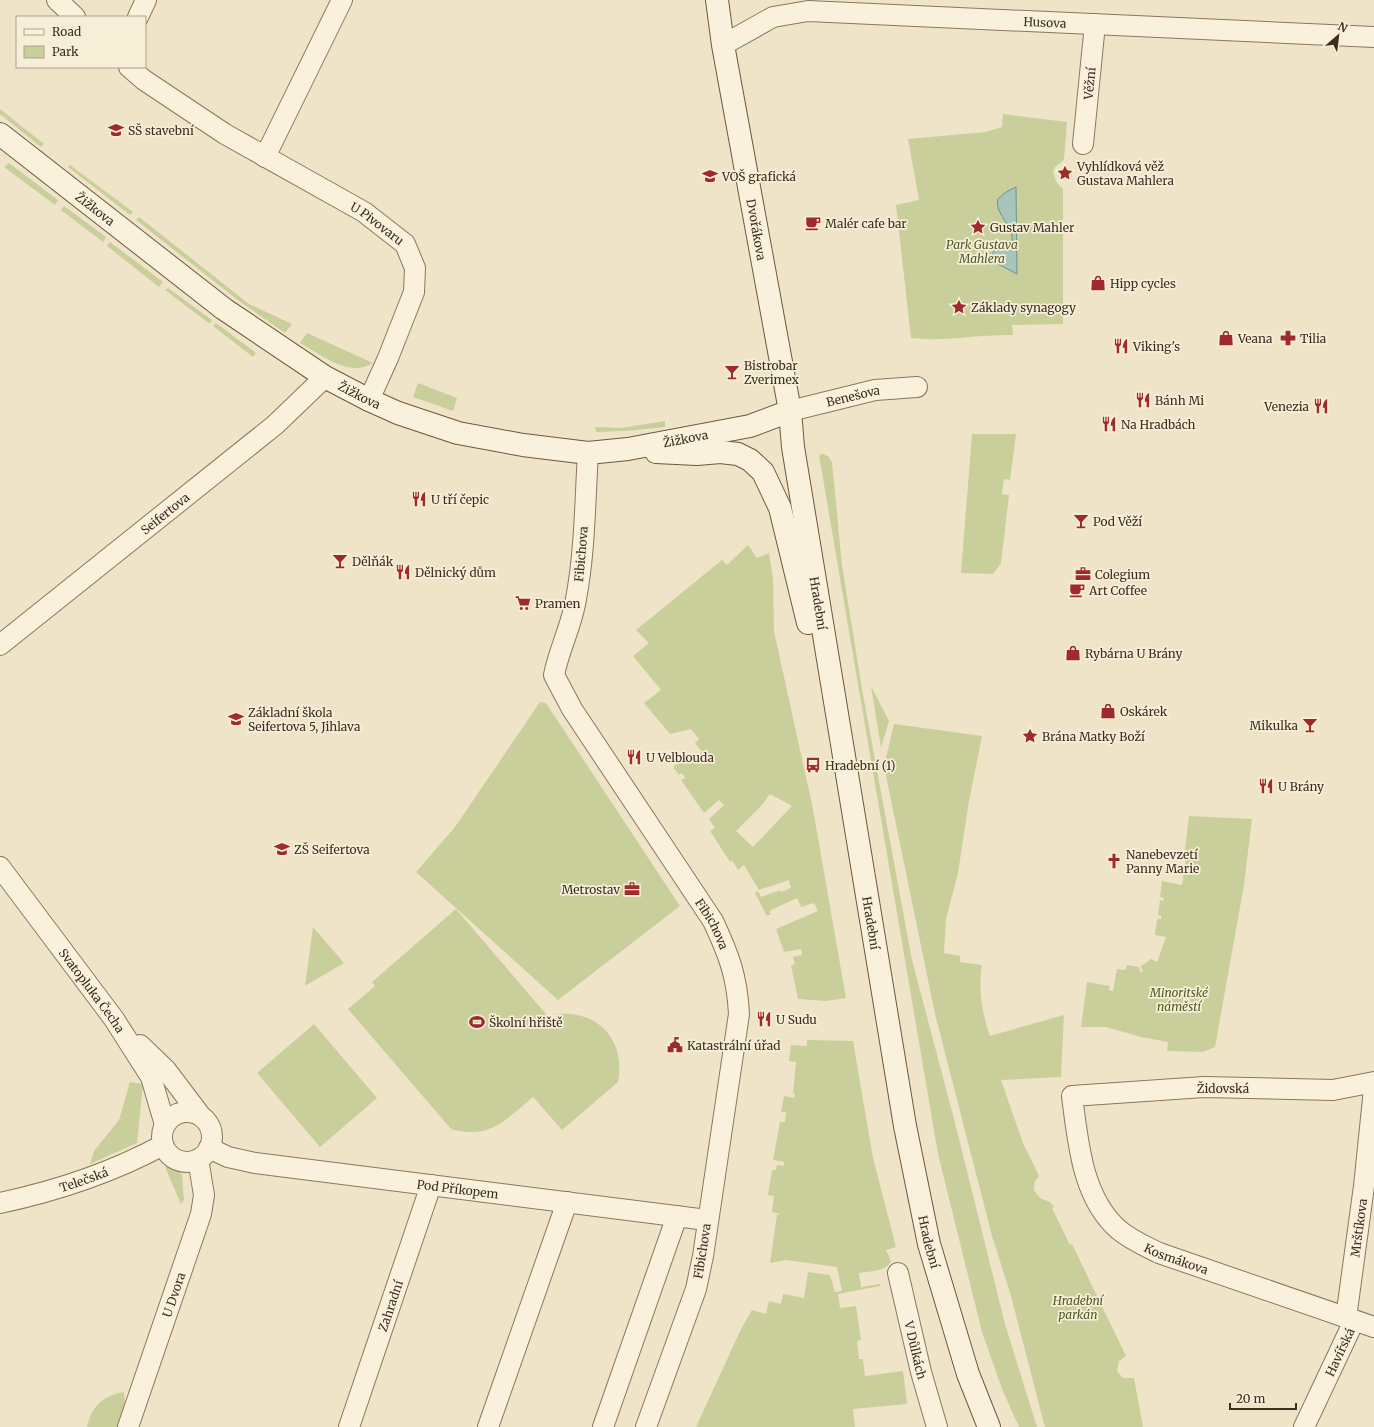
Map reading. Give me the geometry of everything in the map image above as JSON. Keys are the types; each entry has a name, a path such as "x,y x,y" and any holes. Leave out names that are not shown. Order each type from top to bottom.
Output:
{"main road":[{"name":"Dvořákova","path":"717,0 723,45 790,411"},
{"name":"Žižkova","path":"0,134 224,309 325,378 368,400 398,413 458,433 523,445 588,453 628,449 750,426 790,411"},
{"name":"Hradební","path":"790,411 793,447 905,1126 928,1236 968,1374 989,1427"},
{"path":"628,449 674,453 697,454 720,452 738,454 750,460 763,472 780,508 808,621 836,714"}],"street":[{"path":"57,0 74,16"},
{"path":"138,16 146,0"},
{"path":"266,157 342,0"},
{"name":"Husova","path":"723,45 773,17 808,12 1065,22 1374,37"},
{"name":"Věžní","path":"1083,144 1095,24"},
{"name":"U Pivovaru","path":"130,68 144,80 225,134 364,212 405,244 415,268 414,292 388,358 368,400"},
{"name":"Seifertova","path":"0,645 275,425 325,378"},
{"name":"Benešova","path":"790,411 875,390 917,387"},
{"name":"Fibichova","path":"588,453 581,557 576,600 560,646 554,675 572,709 713,921 733,968 738,987 739,1014 707,1220 703,1256 696,1289 646,1427"},
{"name":"Svatopluka Čecha","path":"0,867 114,1019 151,1076 165,1125"},
{"path":"114,1019 166,1070 211,1129 211,1142 204,1154 184,1162 177,1160 171,1156 163,1145 162,1134 165,1125 174,1115 181,1113 187,1112 200,1116"},
{"name":"Židovská","path":"1072,1096 1204,1087 1333,1090 1374,1082"},
{"name":"Mrštíkova","path":"1350,1320 1374,1088"},
{"name":"Kosmákova","path":"1072,1096 1079,1147 1086,1176 1095,1196 1108,1218 1118,1230 1132,1240 1159,1253 1374,1327"},
{"name":"Telečská","path":"0,1203 44,1193 142,1156 163,1145"},
{"name":"Pod Příkopem","path":"204,1154 228,1157 255,1163 707,1220"},
{"name":"U Dvora","path":"128,1427 201,1214 204,1195 204,1154"},
{"name":"Zahradní","path":"349,1427 431,1185"},
{"path":"488,1427 567,1202"},
{"path":"603,1427 677,1216"},
{"name":"V Důlkách","path":"898,1273 921,1372 937,1427"},
{"name":"Havířská","path":"1304,1427 1350,1320"}],"green space":[{"path":"0,109 44,144 41,147 0,114"},
{"name":"Park Gustava Mahlera","path":"1003,114 1067,122 1064,160 1055,167 1053,173 1057,183 1063,189 1063,324 1012,325 1013,335 949,339 911,338 896,205 919,200 908,139 986,132 1002,127"},
{"path":"9,163 58,200 55,205 4,167"},
{"path":"70,165 133,212 130,215 68,167"},
{"path":"64,206 106,237 103,242 61,210"},
{"path":"139,217 249,304 292,324 285,333 239,301 136,220"},
{"path":"110,242 163,282 159,287 107,246"},
{"path":"168,288 212,320 210,324 165,290"},
{"path":"216,323 256,353 253,357 213,326"},
{"path":"307,333 373,363 364,367 355,368 326,359 300,343"},
{"path":"418,383 457,398 453,411 413,397"},
{"path":"665,421 665,427 626,431 596,432 595,427 621,428"},
{"path":"972,434 1016,434 1010,480 1004,479 1002,494 1009,495 1001,563 993,574 961,573"},
{"path":"823,454 828,456 832,462 842,565 862,689 912,960 954,1119 1005,1324 1037,1427 1019,1427 1002,1389 982,1332 938,1154 819,455"},
{"path":"748,545 757,558 769,553 773,578 774,631 813,809 846,998 826,1001 798,999 791,966 795,964 793,957 802,955 801,949 784,952 776,929 818,911 814,903 801,907 797,898 771,910 769,912 771,914 767,916 755,893 758,891 761,897 780,890 781,892 791,888 789,880 759,890 744,865 738,870 732,860 730,862 710,831 715,828 709,819 724,805 719,800 704,813 681,780 685,778 682,773 679,775 673,767 689,755 693,759 702,752 695,743 699,739 691,729 670,734 644,703 661,690 633,656 649,643 636,630 722,560 727,565","holes":["770,794 792,806 753,847 736,831 762,805"]},
{"path":"871,686 889,721 881,748"},
{"path":"540,702 546,703 680,906 558,1000 416,872 455,827"},
{"name":"Hradební parkán","path":"894,724 982,736 969,801 958,873 946,919 944,953 960,956 960,962 982,965 980,983 982,1001 990,1036 1064,1015 1061,1077 1001,1080 1023,1143 1039,1176 1035,1181 1034,1190 1040,1198 1049,1202 1054,1207 1052,1208 1070,1245 1072,1244 1126,1356 1119,1361 1117,1371 1123,1378 1134,1378 1143,1427 1045,1427 1011,1296 992,1236 935,1014 884,766"},
{"name":"Minoritské náměstí","path":"1189,816 1252,819 1244,885 1215,1047 1203,1052 1167,1051 1168,1042 1141,1037 1106,1027 1081,1027 1087,982 1110,986 1109,990 1113,991 1117,969 1125,970 1127,965 1139,967 1141,973 1143,972 1141,966 1151,959 1157,962 1166,937 1155,935 1157,919 1161,919 1161,916 1158,915 1160,900 1163,901 1164,898 1160,897 1162,881 1182,885 1187,851 1185,850"},
{"name":"Školní hřiště","path":"456,909 551,1020 559,1014 574,1014 587,1018 598,1024 607,1032 614,1042 618,1054 618,1082 562,1130 533,1097 505,1120 487,1130 465,1132 451,1129 348,1009 375,986 372,982"},
{"path":"313,927 344,963 305,986"},
{"path":"314,1024 377,1098 320,1147 257,1073"},
{"path":"807,1040 853,1041 873,1158 896,1247 886,1250 891,1261 889,1265 882,1269 859,1273 861,1287 880,1284 880,1286 838,1294 840,1308 856,1306 861,1340 857,1341 859,1359 863,1359 865,1376 903,1371 907,1404 853,1409 855,1427 696,1427 741,1329 752,1310 766,1314 769,1301 781,1304 783,1294 804,1298 808,1272 830,1275 835,1292 842,1291 837,1267 786,1260 770,1263 777,1215 780,1214 772,1212 774,1196 768,1195 772,1170 776,1170 777,1165 784,1166 784,1162 773,1160 780,1122 785,1122 786,1112 781,1112 784,1096 794,1098 795,1093 793,1093 796,1062 789,1061 791,1045 807,1046"},
{"path":"130,1082 143,1084 137,1143 90,1164 94,1151 119,1120"},
{"path":"171,1165 182,1175 184,1200 181,1204 165,1167"},
{"path":"124,1392 125,1404 118,1427 87,1427 95,1408 99,1403 110,1396"}],"water":[{"path":"1016,187 1017,274 998,264 992,257 996,249 1010,243 1012,240 1010,229 997,204 998,199 1006,192"}],"place":[{"name":"SŠ stavební","path":"116,130"},
{"name":"Vyhlídková věž Gustava Mahlera","path":"1065,173"},
{"name":"VOŠ grafická","path":"710,176"},
{"name":"Malér cafe bar","path":"813,223"},
{"name":"Gustav Mahler","path":"978,227"},
{"name":"Hipp cycles","path":"1098,283"},
{"name":"Základy synagogy","path":"959,307"},
{"name":"Veana","path":"1226,338"},
{"name":"Tilia","path":"1288,338"},
{"name":"Viking's","path":"1121,346"},
{"name":"Bistrobar Zverimex","path":"732,372"},
{"name":"Bánh Mi","path":"1143,400"},
{"name":"Venezia","path":"1321,406"},
{"name":"Na Hradbách","path":"1109,424"},
{"name":"U tří čepic","path":"419,499"},
{"name":"Pod Věží","path":"1081,521"},
{"name":"Dělňák","path":"340,561"},
{"name":"Dělnický dům","path":"403,572"},
{"name":"Colegium","path":"1083,574"},
{"name":"Art Coffee","path":"1077,590"},
{"name":"Pramen","path":"523,603"},
{"name":"Rybárna U Brány","path":"1073,653"},
{"name":"Oskárek","path":"1108,711"},
{"name":"Základní škola Seifertova 5, Jihlava","path":"236,719"},
{"name":"Mikulka","path":"1310,725"},
{"name":"Brána Matky Boží","path":"1030,736"},
{"name":"U Velblouda","path":"634,757"},
{"name":"Hradební (1)","path":"813,765"},
{"name":"U Brány","path":"1266,786"},
{"name":"ZŠ Seifertova","path":"282,849"},
{"name":"Nanebevzetí Panny Marie","path":"1114,861"},
{"name":"Metrostav","path":"632,889"},
{"name":"U Sudu","path":"764,1019"},
{"name":"Školní hřiště","path":"477,1022"},
{"name":"Katastrální úřad","path":"675,1045"}]}
